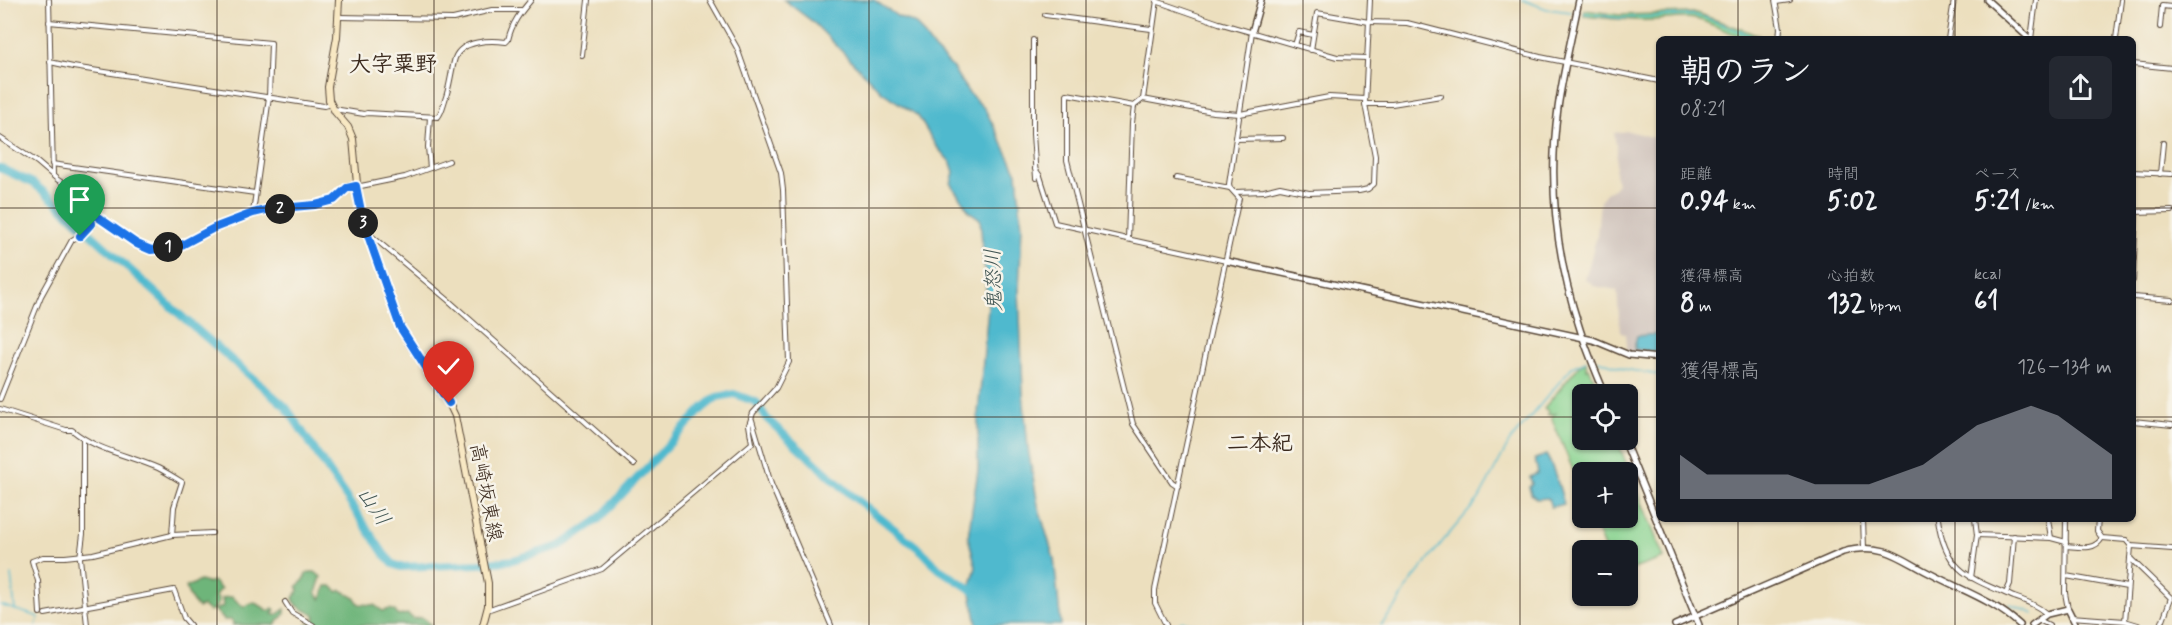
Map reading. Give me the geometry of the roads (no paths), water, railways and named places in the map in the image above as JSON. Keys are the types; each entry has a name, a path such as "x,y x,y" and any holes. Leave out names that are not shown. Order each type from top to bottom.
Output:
{"main road":[{"path":"332,106 328,87 339,17 339,0"},
{"name":"高崎坂東線","path":"332,106 354,139 359,206 400,327 446,397 454,416 488,590 487,610 483,625"}],"street":[{"path":"49,0 53,176"},
{"path":"50,62 73,68 332,106 364,114 430,117 440,115 449,90 456,57 464,48 474,43 506,42 511,26 531,0"},
{"path":"582,55 588,0"},
{"path":"487,610 602,569 752,443 749,425 753,413 776,388 789,362 782,180 737,48 710,0"},
{"path":"1128,240 1131,123 1134,106 1143,99 1156,0 1311,50 1337,57 1366,58"},
{"path":"1230,188 1252,32 1262,0"},
{"path":"1235,192 1256,192 1280,187 1309,193 1359,191 1371,187 1376,165 1365,102 1370,0"},
{"path":"1579,0 1558,109 1554,189 1562,261 1583,338 1601,384"},
{"path":"1779,36 1775,1 1790,0"},
{"path":"1948,36 1954,0"},
{"path":"1986,0 2028,36"},
{"path":"2031,36 2037,0"},
{"path":"2117,36 2121,0"},
{"path":"2160,27 2162,6 2172,7"},
{"path":"339,17 453,19 492,10 522,10"},
{"path":"1311,50 1317,13 1369,22 1407,23 1566,62 1656,80"},
{"path":"1045,15 1151,29"},
{"path":"49,22 271,43 269,97 253,213"},
{"path":"1295,45 1299,32 1313,35"},
{"path":"1033,40 1033,134 1036,178"},
{"path":"2136,64 2172,68"},
{"path":"1134,106 1067,94 1067,160 1133,424 1172,482 1178,486"},
{"path":"1143,99 1213,112 1240,114 1329,97 1392,104 1441,96"},
{"path":"430,117 428,147 430,168"},
{"path":"0,138 83,196 91,224 82,234 72,240 41,296 0,399"},
{"path":"1236,139 1283,138"},
{"path":"2160,174 2163,143"},
{"path":"89,211 128,239 149,250 178,247 214,228 253,213 315,205 334,200 347,188 405,177 449,161"},
{"path":"52,164 255,193"},
{"path":"1035,169 1040,176 1055,222 1128,240 1583,338 1629,355 1656,358"},
{"path":"2136,172 2172,174"},
{"path":"1166,625 1155,603 1155,590 1239,198 1230,188 1176,178"},
{"path":"2136,212 2172,211"},
{"path":"366,232 439,292 634,465"},
{"path":"2136,297 2172,300"},
{"path":"0,409 72,430 83,439 158,468 182,482 174,507 172,536"},
{"path":"752,419 771,484 831,625"},
{"path":"2136,421 2172,425"},
{"path":"83,439 81,555 87,625"},
{"path":"1628,450 1656,518"},
{"path":"1658,522 1699,625"},
{"path":"1863,522 1864,548"},
{"path":"1938,522 1946,549 1961,572 2034,605 2047,614"},
{"path":"1971,578 1977,535 1975,522"},
{"path":"2048,522 2051,538"},
{"path":"2066,522 2068,609 2076,625"},
{"path":"2098,522 2097,531 2102,538 2126,540 2131,546 2125,621"},
{"path":"190,625 184,618 174,590 42,614 38,581 32,561 43,557 81,555 172,536 212,533"},
{"path":"1977,535 2051,538 2066,544 2088,547 2099,543 2102,538"},
{"path":"2006,593 2010,585 2014,536"},
{"path":"2131,546 2172,549"},
{"path":"1675,625 1843,552 1864,548 1893,554 1996,606 2020,625"},
{"path":"2130,558 2171,598 2161,625"},
{"path":"2066,576 2127,587"},
{"path":"285,602 292,613 313,625"},
{"path":"2032,625 2047,614 2068,609"},
{"path":"2071,617 2125,621 2138,625"},
{"path":"2038,620 2049,625"}],"water":[{"name":"鬼怒川","path":"784,0 874,0 897,16 916,24 934,49 952,67 968,92 985,109 1017,173 1022,226 1019,290 1028,449 1038,505 1054,559 1061,625 977,625 970,588 976,567 968,537 978,470 978,414 988,308 980,219 969,211 951,184 954,172 951,163 936,146 918,116 882,92 813,22"},
{"path":"1656,334 1656,352 1634,349 1637,336"},
{"path":"1546,455 1555,473 1564,504 1551,507 1548,498 1537,499 1531,494 1529,487 1532,484 1530,477 1538,473 1535,459"}],"waterway":[{"path":"1523,0 1547,9 1571,12"},
{"path":"1772,0 1776,36"},
{"path":"1584,13 1619,18 1692,15 1706,18 1751,36"},
{"name":"山川","path":"0,168 33,183 49,196 286,407 384,554 393,564 401,567 480,564 513,560 560,546 598,520 703,408 717,397 734,394 756,402 767,419 850,494 922,551 939,569 977,593"},
{"path":"1598,360 1624,369 1656,374"},
{"path":"1381,625 1397,605 1410,583 1479,499 1510,441 1572,367 1586,361"},
{"path":"11,575 15,610"},
{"path":"2010,604 2034,614"},
{"path":"0,605 39,617 36,625"},
{"path":"1179,623 1183,621 1198,625"},
{"path":"2049,623 2053,625"}],"district":[{"name":"大字粟野","path":"393,63"},
{"name":"二本紀","path":"1260,442"}]}
